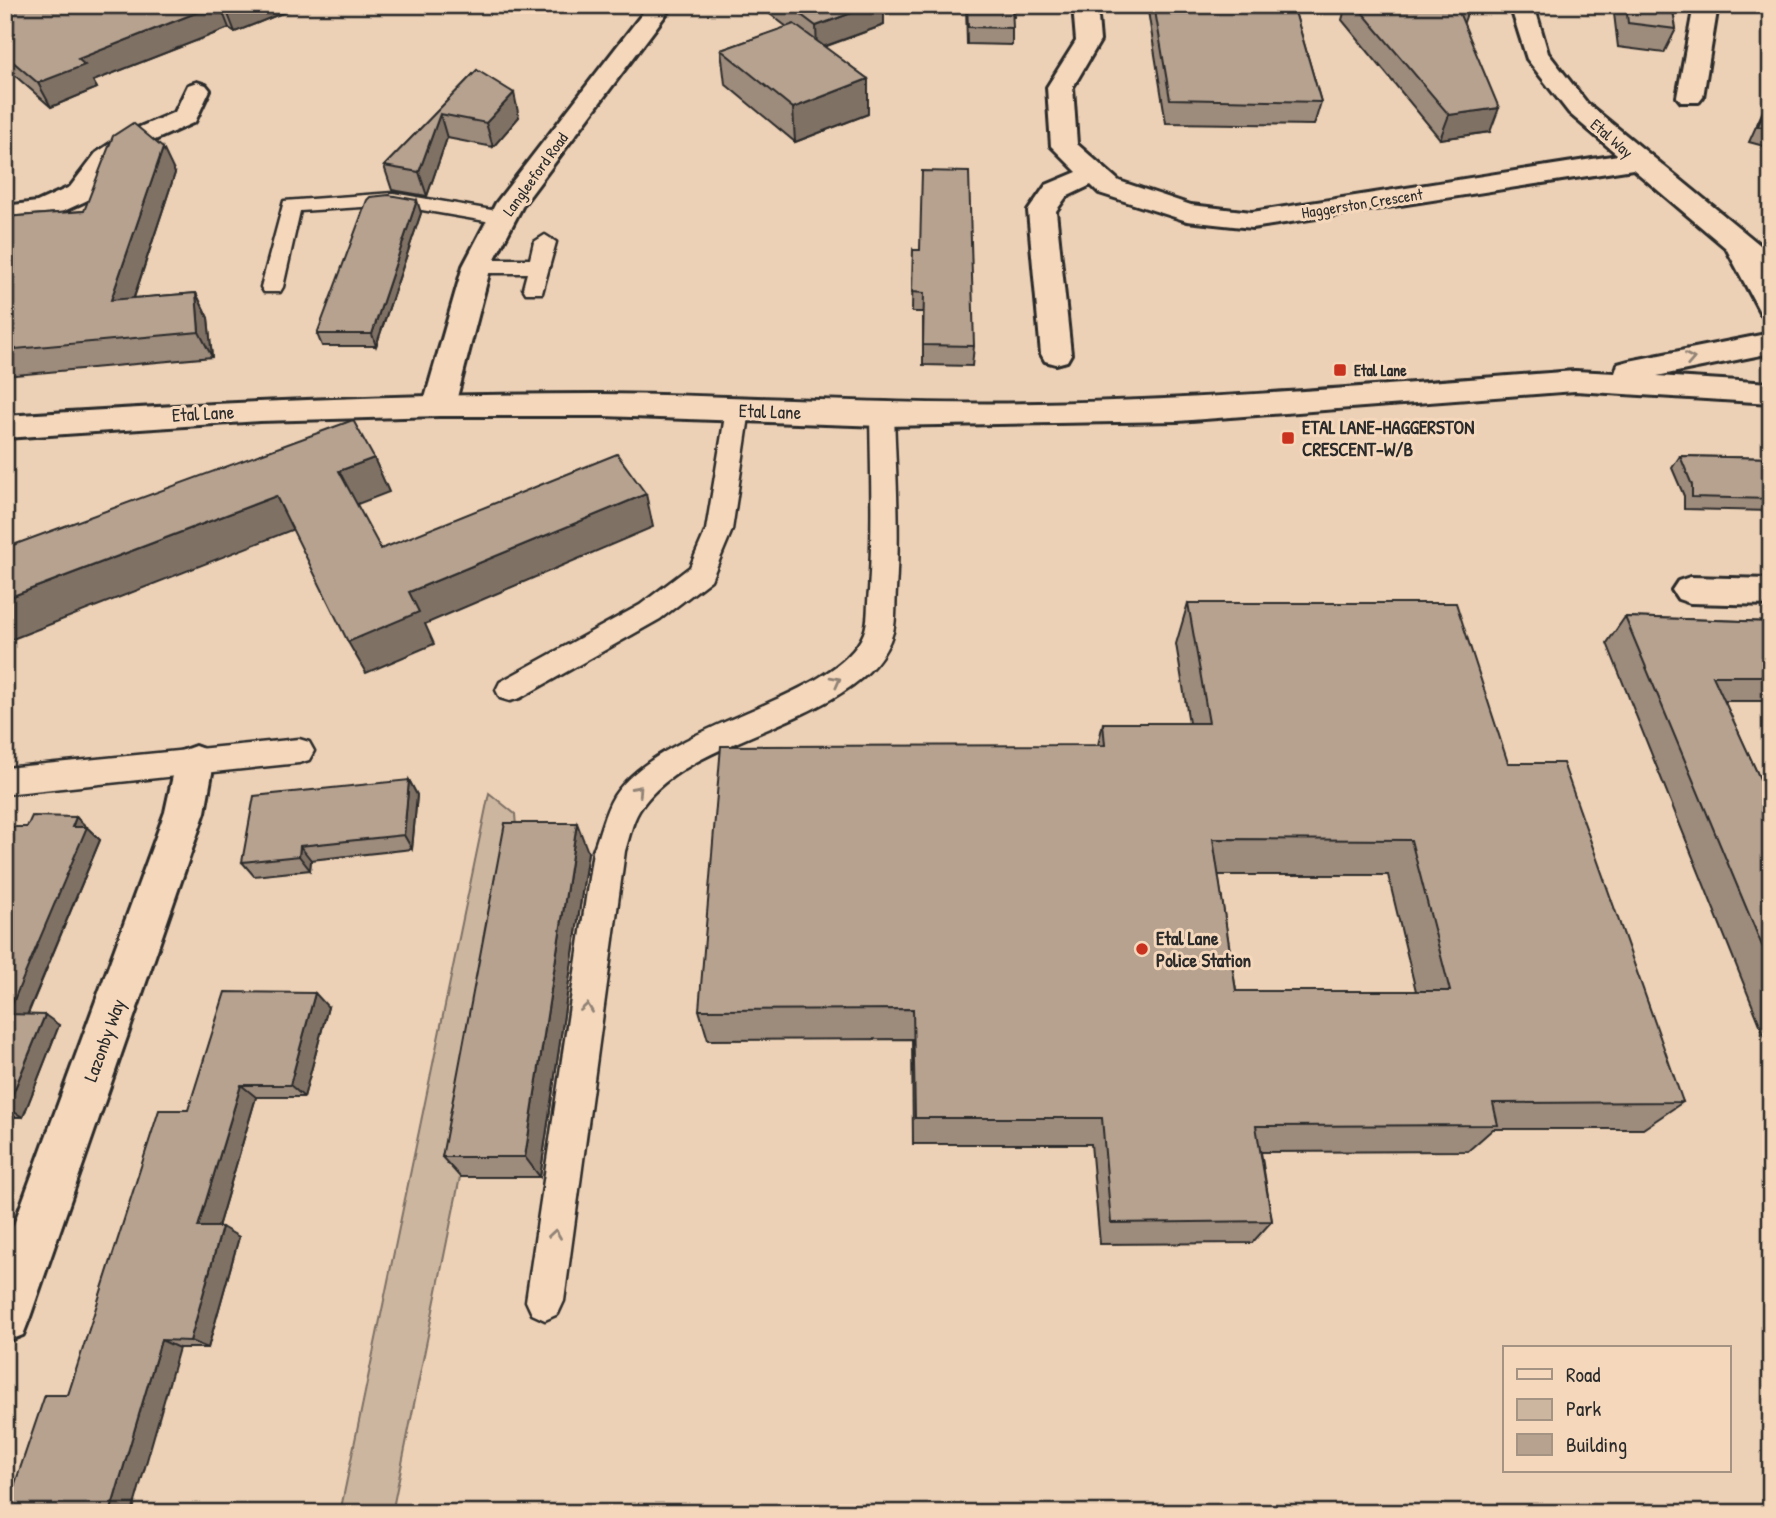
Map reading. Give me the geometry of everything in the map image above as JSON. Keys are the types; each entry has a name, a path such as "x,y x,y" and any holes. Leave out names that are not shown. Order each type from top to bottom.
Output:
{"street":[{"name":"Langleeford Road","path":"439,405 477,266 503,218 661,5"},
{"name":"Haggerston Crescent","path":"1086,5 1088,41 1060,87 1064,146 1109,187 1187,213 1252,220 1638,160"},
{"name":"Etal Way","path":"1521,5 1536,54 1578,108 1738,244 1771,267"},
{"path":"1690,97 1706,5"},
{"path":"5,214 43,210 80,193 105,159 137,138 186,117 197,90"},
{"path":"1056,354 1042,211 1056,191 1095,174"},
{"name":"Etal Way","path":"1738,244 1771,307"},
{"name":"Etal Lane","path":"5,427 260,410 439,405 882,415 1178,410 1575,381 1771,343"},
{"name":"Etal Lane","path":"1575,381 1771,393"},
{"path":"1690,590 1771,592"},
{"name":"Lazonby Way","path":"5,1317 185,812 195,762"}],"lane":[{"path":"272,288 291,205 393,199 503,218"},
{"path":"534,288 545,242"},
{"path":"477,266 539,266"},
{"path":"510,690 650,612 701,573 719,530 738,410"},
{"path":"545,1301 609,851 625,805 647,780 683,756 845,677 866,655 879,632 885,527 882,415"},
{"path":"5,781 299,751"}],"green space":[{"path":"489,793 515,814 518,852 460,1177 392,1513 340,1513"}],"building":[{"path":"5,5 216,5 78,59 85,65 38,83 5,55"},
{"path":"788,5 873,5 816,26"},
{"path":"967,5 1012,5 1013,28 968,27"},
{"path":"1154,5 1293,5 1321,102 1170,99"},
{"path":"1356,5 1456,5 1499,108 1449,115"},
{"path":"1626,5 1672,5 1676,29 1628,23"},
{"path":"794,24 868,79 793,108 721,50"},
{"path":"477,70 514,93 486,123 440,114 419,172 384,166"},
{"path":"1771,97 1771,129 1758,126"},
{"path":"133,123 163,148 111,300 196,293 199,332 5,350 5,217 84,211 113,136"},
{"path":"922,171 969,172 974,346 923,345 924,293 912,292 913,250 920,250"},
{"path":"389,195 417,200 372,334 317,334 367,200 370,197"},
{"path":"353,420 374,458 339,471 381,549 617,454 646,494 409,592 419,612 348,642 276,496 5,599 5,548"},
{"path":"1680,456 1771,458 1771,499 1692,497 1692,485"},
{"path":"1188,603 1456,603 1508,763 1563,763 1683,1102 1493,1103 1498,1125 1256,1126 1272,1221 1111,1223 1102,1118 915,1118 913,1009 699,1010 721,746 1105,745 1103,723 1209,723","holes":["1213,839 1411,840 1450,991 1236,991"]},
{"path":"1625,617 1771,622 1771,676 1713,676 1771,803 1771,967"},
{"path":"409,780 404,835 300,846 299,856 242,862 254,796"},
{"path":"32,816 76,817 72,827 87,827 8,1014 45,1015 7,1108 5,837 9,827 27,827"},
{"path":"505,823 577,823 525,1157 442,1157"},
{"path":"225,992 315,993 290,1085 241,1085 198,1227 222,1227 190,1341 161,1340 110,1513 5,1513 45,1395 68,1395 159,1110 188,1110"}],"place":[{"name":"Etal Lane","path":"1340,370"},
{"name":"ETAL LANE-HAGGERSTON CRESCENT-W/B","path":"1288,438"},
{"name":"Etal Lane Police Station","path":"1142,949"}]}
